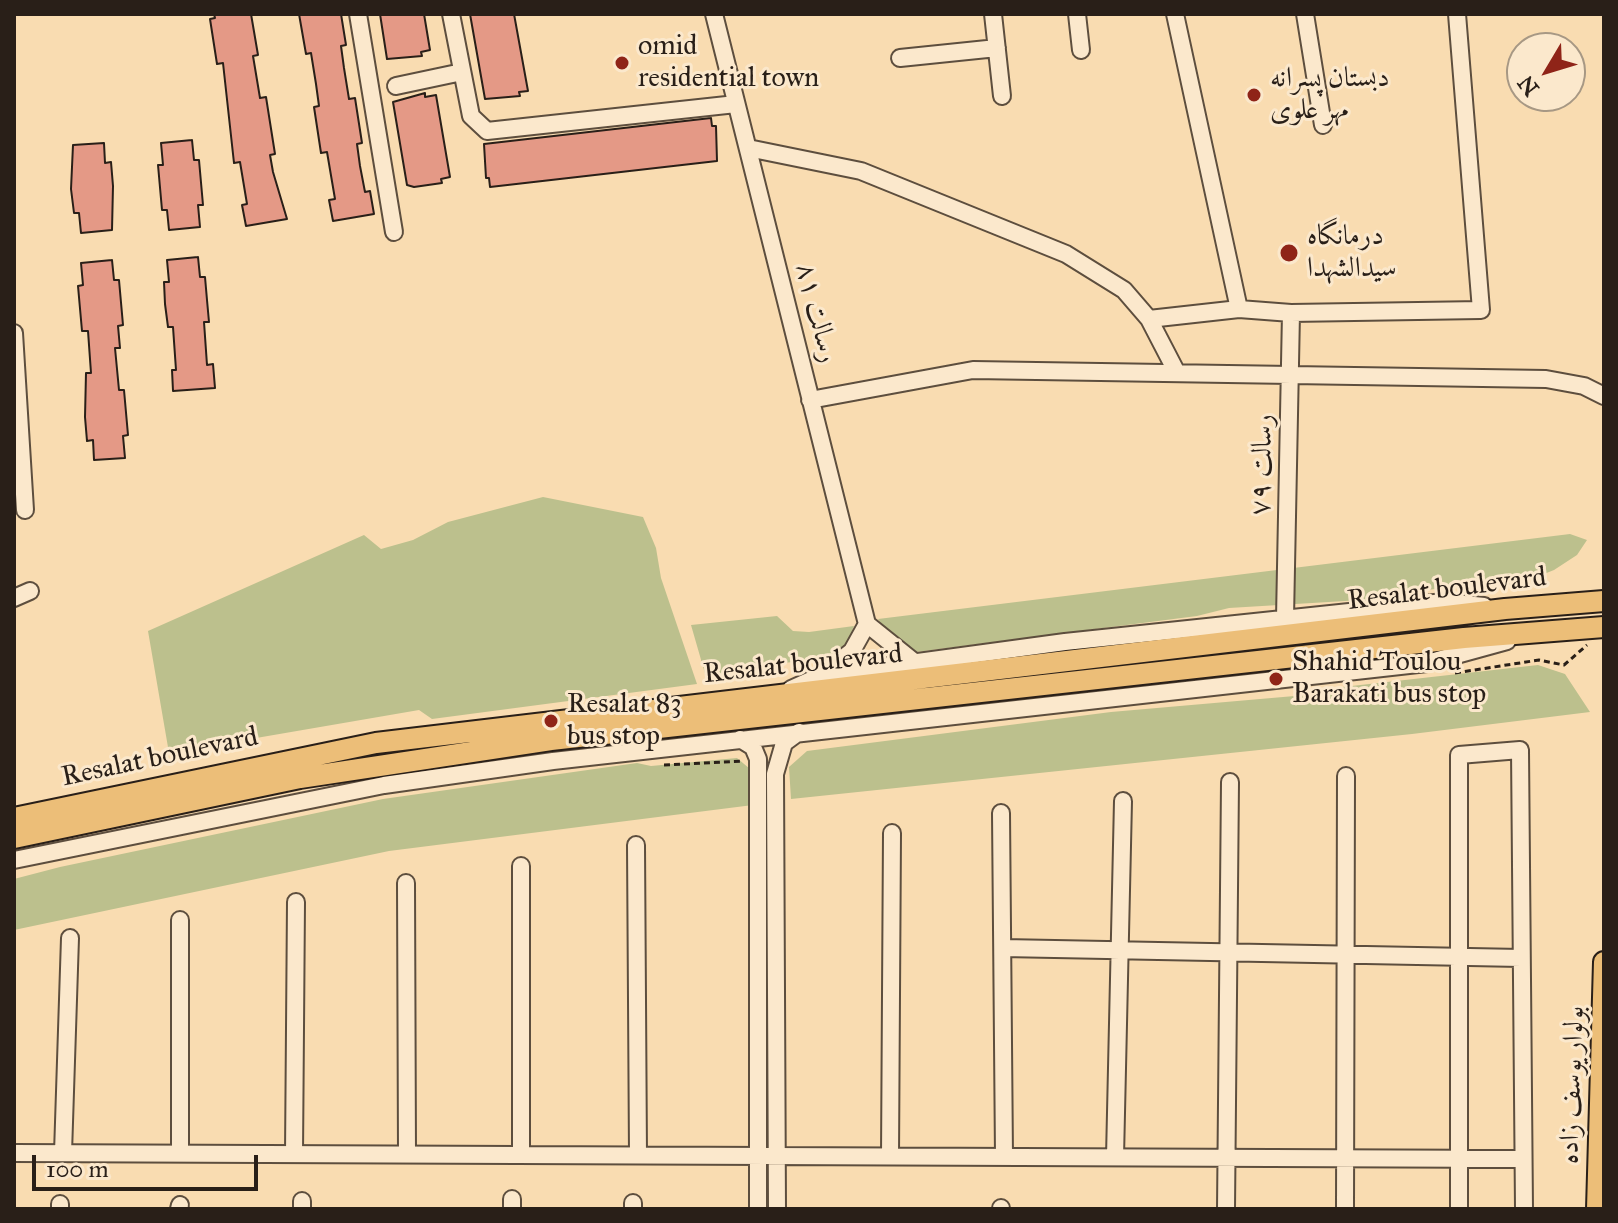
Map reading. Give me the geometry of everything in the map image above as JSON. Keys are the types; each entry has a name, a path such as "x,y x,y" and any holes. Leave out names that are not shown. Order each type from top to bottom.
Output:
{"main road":[{"name":"Resalat boulevard","path":"14,818 376,743 1505,609 1604,601"},
{"name":"Resalat boulevard","path":"14,838 300,778 551,740 1548,629 1599,633"},
{"name":"بولوار یوسف زاده","path":"1597,1209 1604,962"}],"street":[{"path":"358,14 394,232"},
{"path":"451,14 471,116 487,131 736,104"},
{"name":"رسالت ۸۱","path":"714,14 867,624"},
{"path":"993,14 1002,96"},
{"path":"1077,14 1081,50"},
{"path":"1175,14 1239,309"},
{"path":"1305,14 1323,125"},
{"path":"1149,319 1239,309 1291,313 1481,310 1457,14"},
{"path":"900,58 997,48"},
{"path":"396,86 462,72"},
{"path":"748,148 861,171 1066,254 1124,290 1149,319 1177,373"},
{"name":"رسالت ۷۹","path":"1285,618 1291,313"},
{"path":"14,333 25,510"},
{"path":"810,400 973,370 1546,379 1584,386 1604,396"},
{"path":"14,598 30,591"},
{"path":"822,675 913,661 1444,602 1505,609"},
{"path":"778,696 822,675 852,651 867,624 913,661"},
{"path":"14,860 384,785 799,732 1427,663 1548,629"},
{"path":"777,1209 775,774 784,743 799,732"},
{"path":"740,739 753,747 758,776 758,1209"},
{"path":"1459,1209 1459,755 1520,750 1524,1209"},
{"path":"1345,1209 1343,953 1346,776"},
{"path":"1226,1209 1230,782"},
{"path":"1115,1157 1117,950 1123,801"},
{"path":"1001,813 1004,1157"},
{"path":"890,1156 892,833"},
{"path":"636,845 638,1155"},
{"path":"521,866 521,1155"},
{"path":"406,883 407,1154"},
{"path":"294,1154 296,902"},
{"path":"180,920 180,1153"},
{"path":"63,1153 70,938"},
{"path":"1003,948 1521,958"},
{"path":"14,1153 1523,1159"}],"path":[{"path":"1454,673 1539,660 1564,665 1599,633"},
{"path":"662,765 741,759 758,776"}],"green space":[{"path":"543,497 643,517 656,548 661,578 697,684 432,719 419,710 169,753 148,631 364,535 381,549 413,540 448,522"},
{"path":"1570,534 1587,540 1577,555 1554,570 1514,586 1461,586 1418,591 1395,598 1229,608 1197,616 916,652 893,641 878,619"},
{"path":"777,616 793,631 854,626 847,645 829,659 747,666 732,675 706,677 691,625"},
{"path":"1538,665 1565,674 1590,712 1412,734 791,799 789,767 807,751 1111,712 1306,695 1325,689"},
{"path":"737,758 750,769 753,805 389,851 14,930 14,879 60,867 383,799 637,763 651,766"}],"building":[{"path":"214,14 251,14 258,55 253,56 260,98 266,97 275,154 270,155 287,219 246,226 242,205 247,204 240,162 234,163 223,63 217,64 210,19 215,18"},
{"path":"299,14 341,14 346,45 341,46 349,99 355,98 362,143 357,144 360,166 365,192 370,191 374,214 333,221 329,200 335,199 327,152 321,153 314,107 319,106 316,84 311,53 306,54"},
{"path":"380,14 424,14 430,50 421,52 422,56 387,59"},
{"path":"470,14 514,14 528,91 519,92 520,96 485,99"},
{"path":"425,93 425,97 436,95 450,177 441,179 442,183 414,187 407,185 393,102"},
{"path":"711,118 712,126 716,126 717,161 490,187 489,178 486,178 484,144"},
{"path":"192,140 194,160 199,160 203,205 198,205 200,227 169,230 167,210 162,210 158,165 163,165 161,143"},
{"path":"104,143 105,163 111,162 112,230 81,233 79,213 74,213 71,189 73,145"},
{"path":"198,257 200,277 205,277 209,322 204,322 207,365 213,364 215,388 173,391 172,370 176,370 173,327 168,327 165,304 164,282 169,282 167,260"},
{"path":"112,260 114,280 119,280 123,325 118,326 120,348 115,348 119,390 124,390 128,435 123,436 125,458 94,460 93,440 87,441 85,417 86,373 91,373 88,331 82,331 78,286 83,285 81,263"}],"place":[{"name":"omid residential town","path":"622,63"},
{"name":"دبستان پسرانه مهر علوی","path":"1254,95"},
{"name":"درمانگاه سیدالشهدا","path":"1289,253"},
{"name":"Shahid Toulou Barakati bus stop","path":"1276,679"},
{"name":"Resalat 83 bus stop","path":"551,721"}]}
